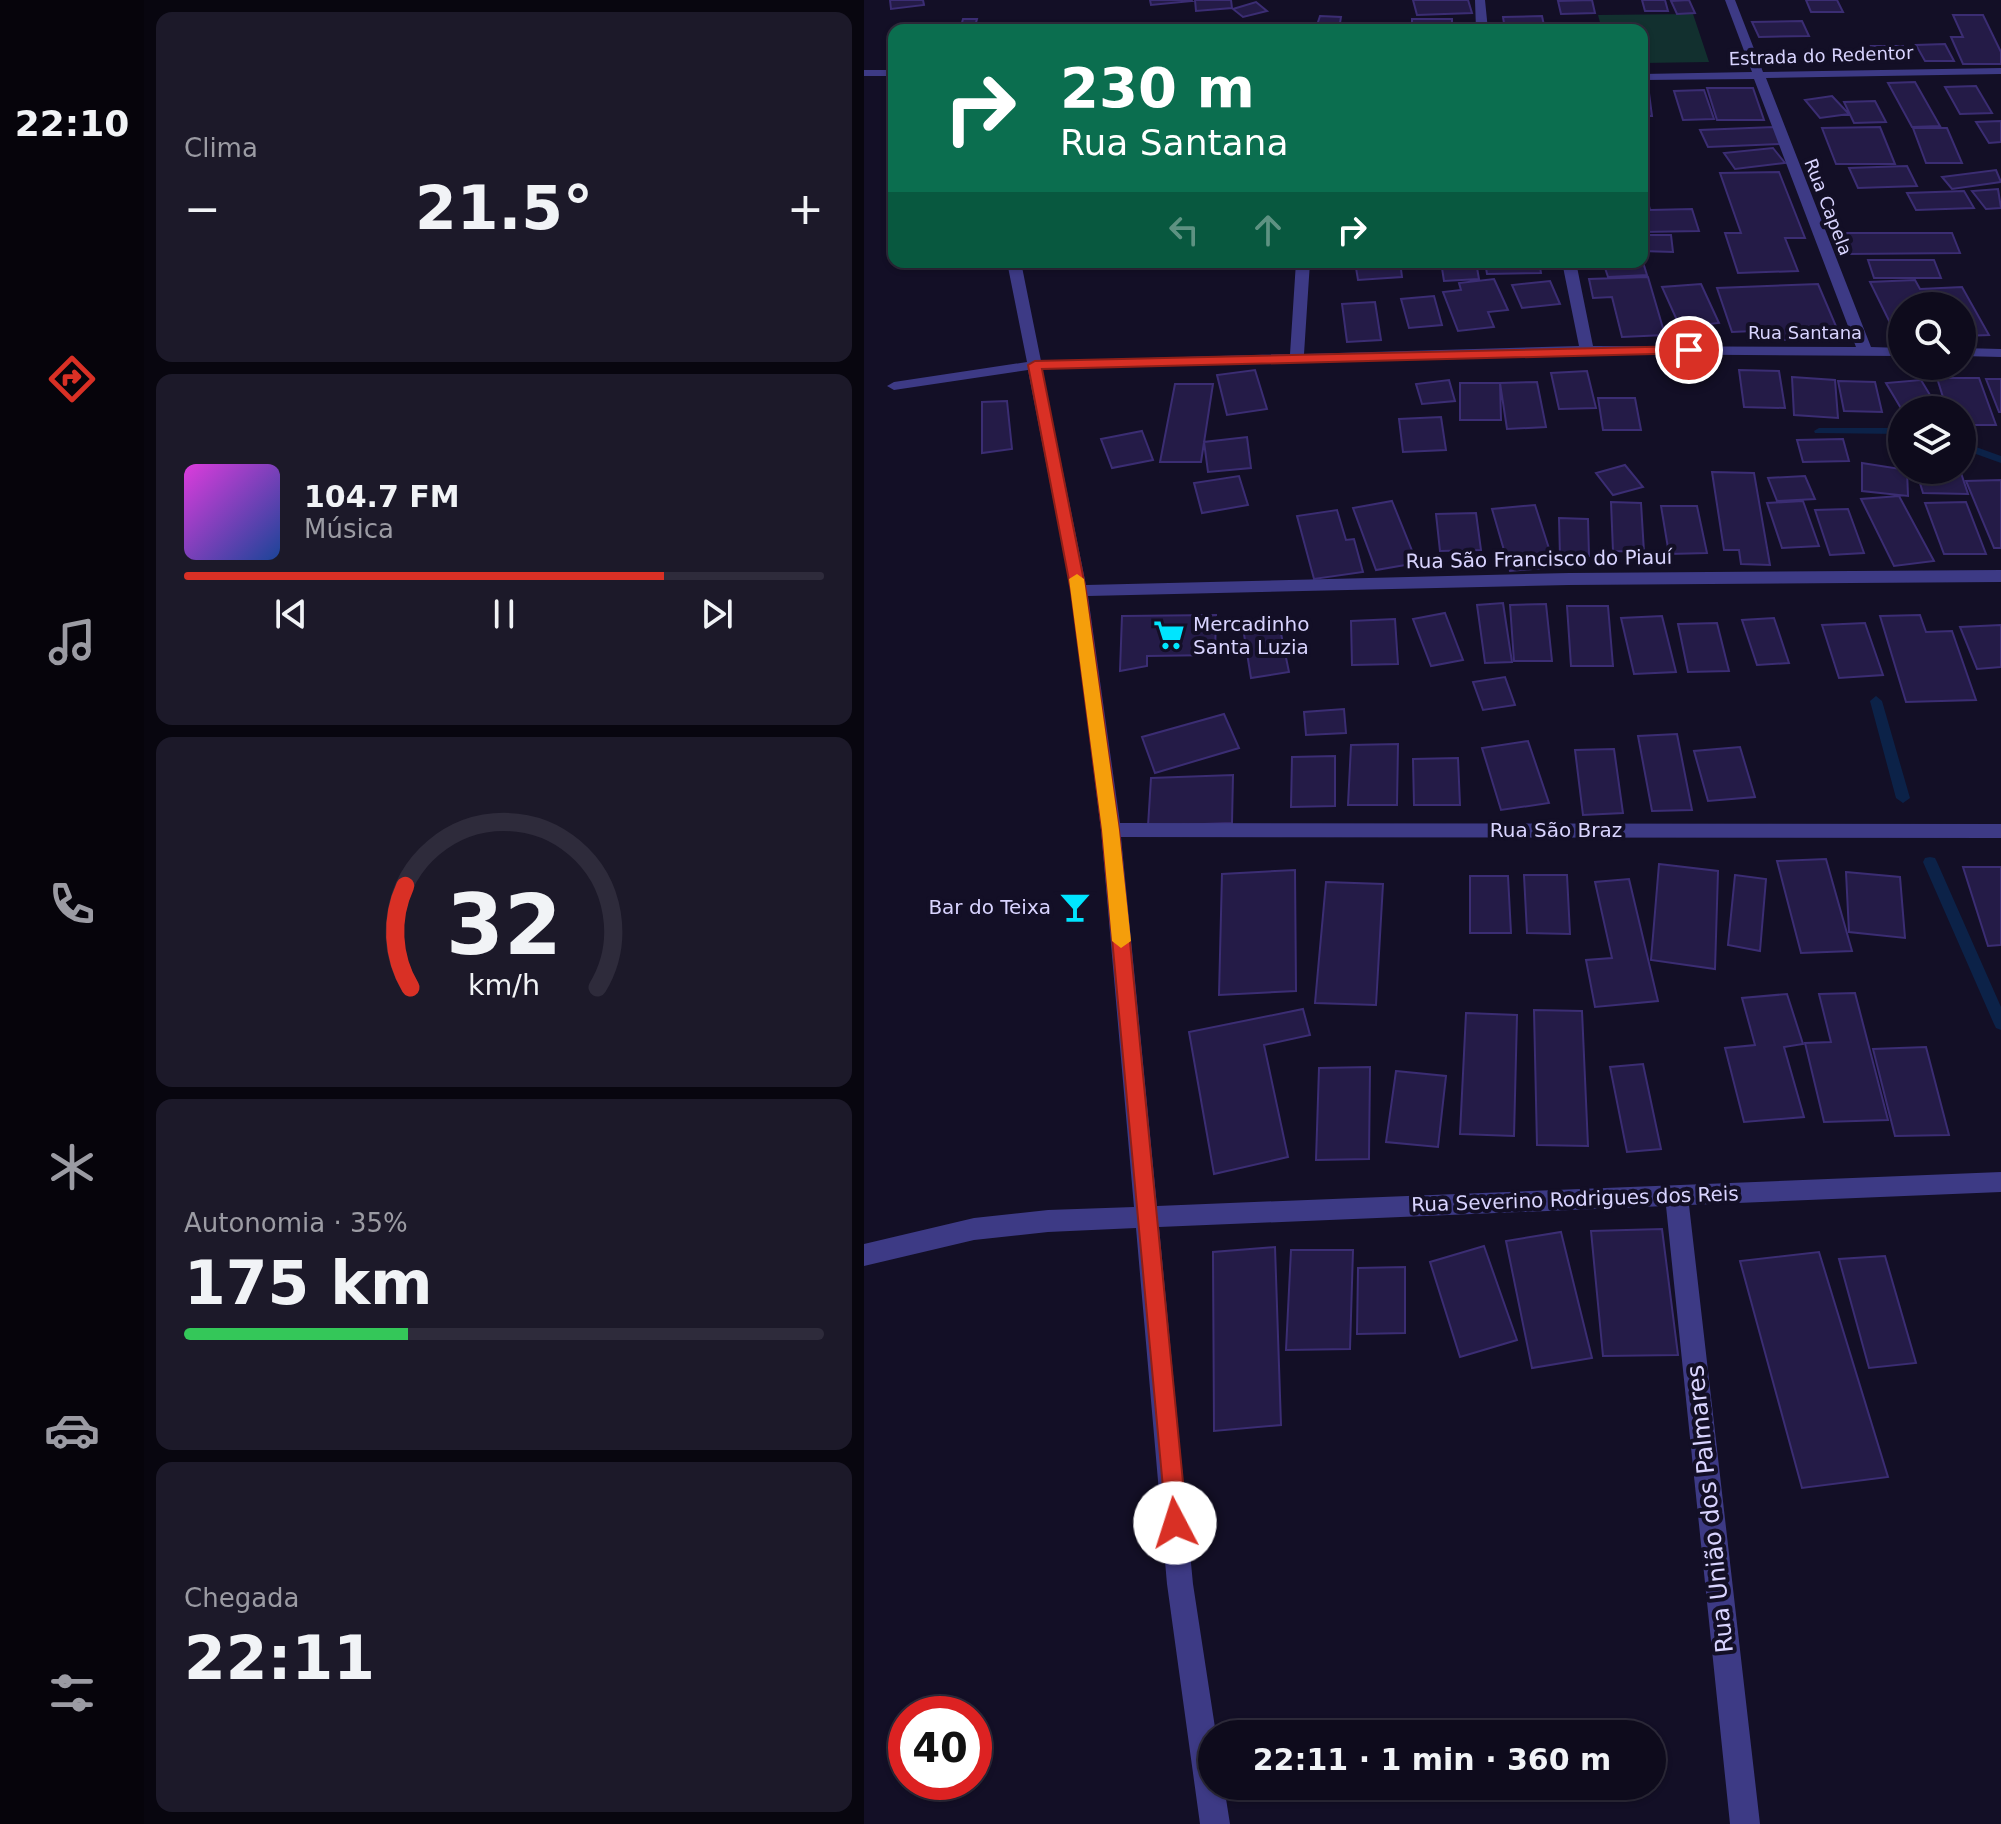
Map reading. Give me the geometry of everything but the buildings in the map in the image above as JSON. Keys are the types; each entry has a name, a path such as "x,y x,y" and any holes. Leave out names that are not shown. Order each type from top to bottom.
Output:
{"street":[{"path":"1480,0 1482,24"},
{"name":"Rua Capela","path":"1730,0 1757,77 1865,351"},
{"path":"864,73 888,73"},
{"name":"Estrada do Redentor","path":"1648,77 1999,74"},
{"path":"1015,268 1079,591 1111,830 1180,1584 1215,1824"},
{"path":"1297,357 1303,268"},
{"path":"1570,268 1587,350"},
{"name":"Rua Santana","path":"894,386 1035,365 1587,350 1888,352"},
{"path":"1976,352 2001,353"},
{"name":"Rua São Francisco do Piauí","path":"1079,591 1569,579 2001,576"},
{"name":"Rua São Braz","path":"1111,830 2001,831"},
{"name":"Rua Severino Rodrigues dos Reis","path":"864,1255 974,1229 1148,1215 2001,1182"},
{"name":"Rua União dos Palmares","path":"1676,1195 1745,1824"}],"green space":[{"path":"1693,14 1709,62 1648,63 1648,24 1600,24 1598,15"}],"waterway":[{"path":"1819,431 1888,431"},
{"path":"1976,450 2001,460"},
{"path":"1876,701 1903,798"},
{"path":"1930,862 2001,1024"}],"slow traffic":[{"path":"1077,579 1088,680 1111,830 1121,941"}],"place":[{"name":"Mercadinho Santa Luzia","path":"1169,635"},
{"name":"Bar do Teixa","path":"1075,907"}],"route":[{"path":"1175,1523 1111,830 1088,680 1079,591 1035,365 1689,350"}]}
